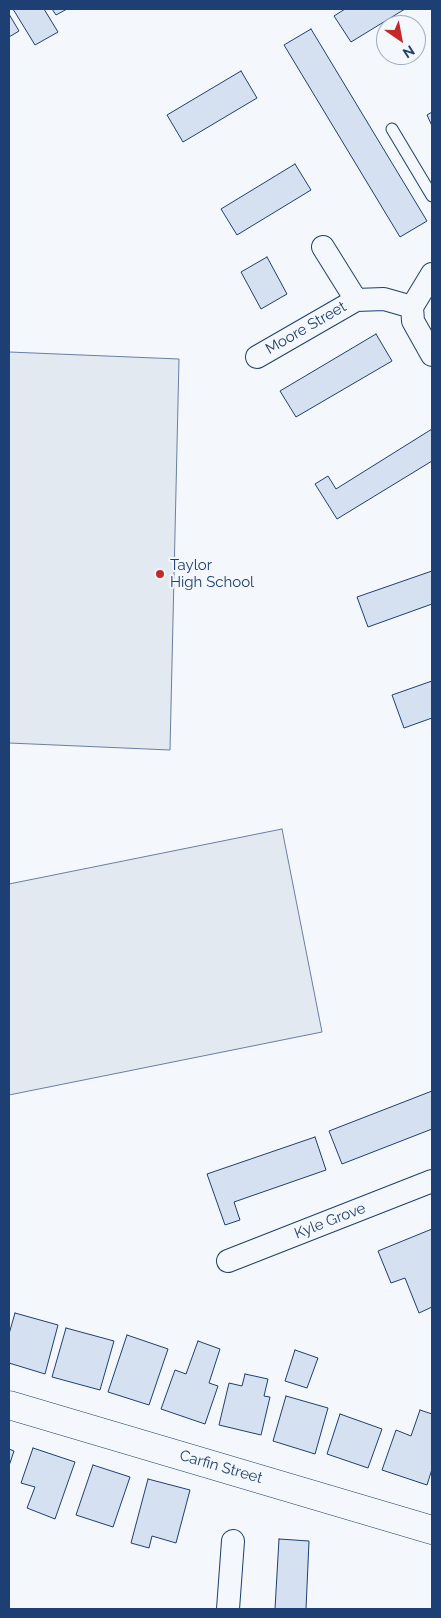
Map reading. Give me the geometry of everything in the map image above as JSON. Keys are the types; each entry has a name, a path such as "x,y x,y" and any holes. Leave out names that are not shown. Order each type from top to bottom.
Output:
{"main road":[{"name":"Carfin Street","path":"9,1405 432,1530"}],"street":[{"name":"Moore Street","path":"323,247 356,300"},
{"path":"432,274 412,307 412,321 432,355"},
{"name":"Moore Street","path":"257,357 356,300 384,299 412,307"},
{"name":"Kyle Grove","path":"228,1261 432,1181"},
{"path":"228,1609 233,1540"}],"lane":[{"path":"392,129 432,196"}],"shaded area":[{"path":"9,352 179,359 170,750 9,743"},
{"path":"282,829 322,1032 9,1095 9,884"}],"building":[{"path":"13,9 44,9 58,32 35,45"},
{"path":"52,9 67,9 56,15"},
{"path":"345,9 405,9 395,15 376,15 376,27 351,42 334,16"},
{"path":"9,14 19,31 9,37"},
{"path":"311,29 427,221 400,237 284,45"},
{"path":"241,71 257,98 183,142 167,115"},
{"path":"432,112 432,126 427,115"},
{"path":"295,164 311,190 237,235 221,209"},
{"path":"267,257 287,294 261,309 241,272"},
{"path":"376,334 392,361 296,417 280,391"},
{"path":"432,429 432,461 337,519 315,484 328,476 336,489"},
{"path":"432,571 432,604 368,627 357,597"},
{"path":"432,681 432,718 404,728 392,695"},
{"path":"432,1091 432,1129 342,1164 329,1131"},
{"path":"315,1137 326,1170 234,1202 240,1220 225,1225 207,1174"},
{"path":"432,1229 432,1307 419,1313 405,1278 391,1283 378,1251"},
{"path":"15,1313 58,1325 45,1374 9,1363 9,1334"},
{"path":"66,1328 114,1341 100,1390 52,1377"},
{"path":"127,1335 168,1349 149,1405 108,1392"},
{"path":"198,1341 220,1349 209,1383 218,1386 205,1424 161,1409 175,1370 186,1374"},
{"path":"295,1350 318,1358 307,1388 285,1381"},
{"path":"245,1374 268,1379 264,1396 270,1397 261,1435 219,1425 229,1383 242,1386"},
{"path":"286,1396 328,1408 315,1454 273,1441"},
{"path":"420,1410 432,1414 432,1469 427,1485 382,1470 396,1430 411,1436"},
{"path":"340,1414 382,1429 368,1468 327,1454"},
{"path":"33,1448 75,1462 55,1519 27,1508 35,1487 21,1483"},
{"path":"9,1449 14,1451 9,1466"},
{"path":"93,1465 130,1477 113,1527 76,1515"},
{"path":"148,1479 190,1490 176,1543 152,1536 149,1548 131,1543"},
{"path":"279,1539 309,1541 306,1609 275,1609"}],"place":[{"name":"Taylor High School","path":"160,574"}]}
